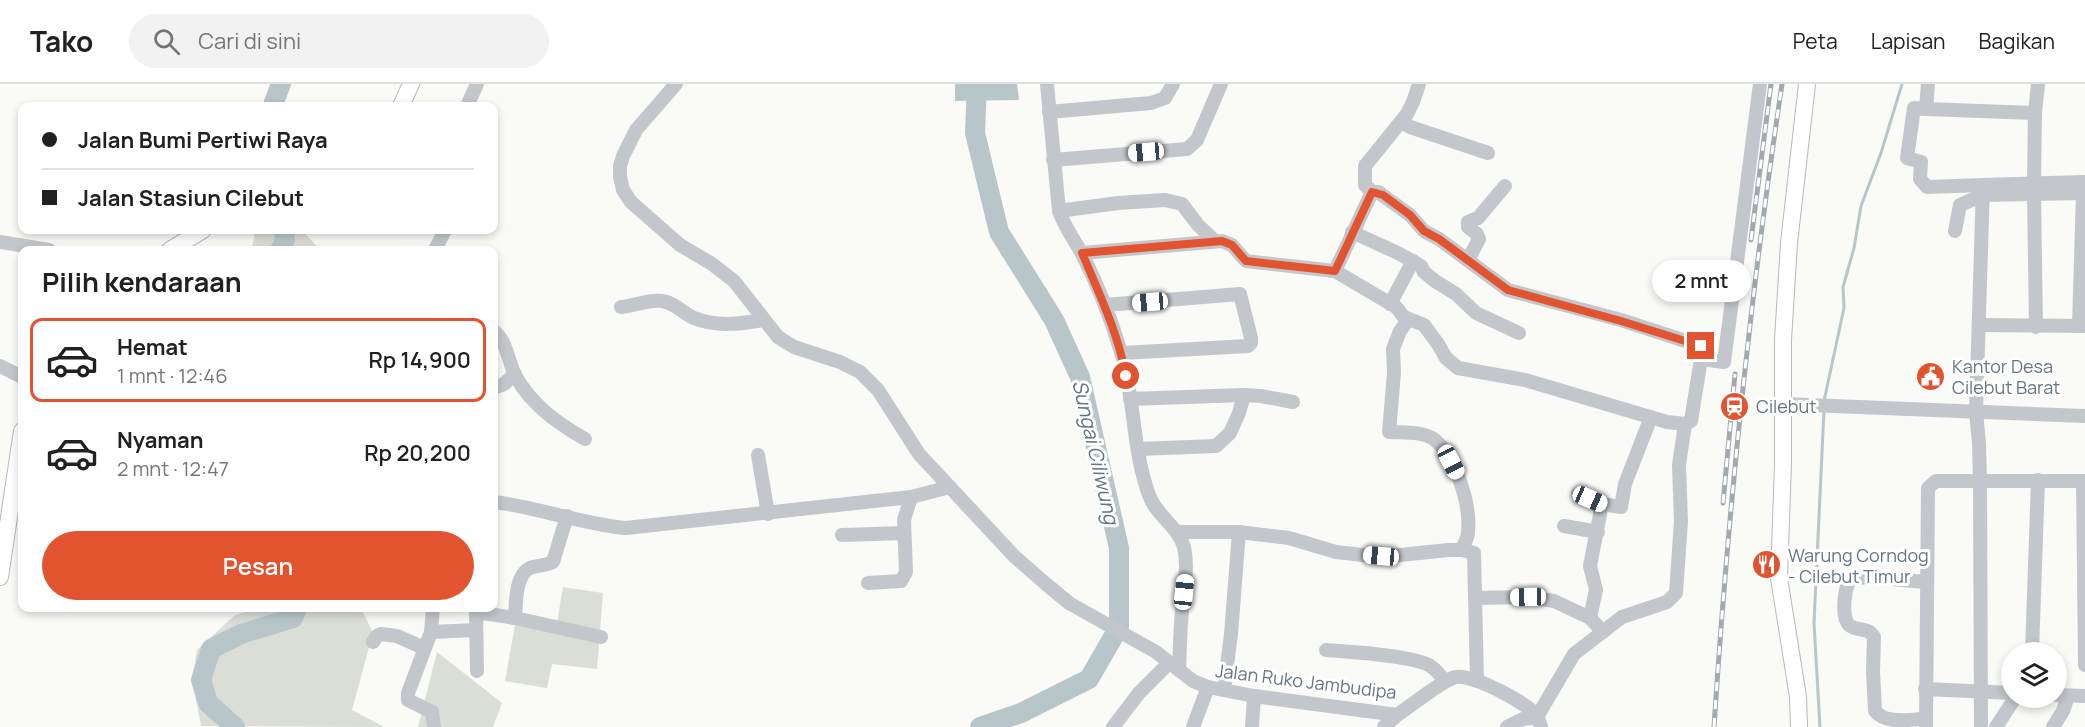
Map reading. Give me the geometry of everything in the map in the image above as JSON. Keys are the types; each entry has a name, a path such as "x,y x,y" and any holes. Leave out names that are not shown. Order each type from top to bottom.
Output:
{"main road":[{"path":"403,102 411,84"},
{"path":"1799,727 1798,697 1779,578 1783,340 1789,243 1808,84"},
{"path":"177,246 196,234"},
{"path":"0,576 5,506 18,449"}],"street":[{"path":"469,102 477,84"},
{"name":"Jalan Ruko Jambudipa","path":"676,84 636,130 623,156 620,166 623,190 631,202 644,216 680,245 712,264 734,281 778,337 794,347 840,362 860,372 878,390 919,454 1014,556 1069,603 1156,652 1193,681 1208,687 1254,696 1398,715 1445,681"},
{"path":"1047,84 1059,211 1066,229 1082,253 1105,305 1122,353 1149,495 1163,518 1178,532 1184,548 1186,574 1174,666 1139,693 1113,727"},
{"path":"1049,112 1151,103 1165,98 1173,84"},
{"path":"1053,160 1187,149 1197,140 1221,84"},
{"path":"1082,253 1222,241 1232,245 1246,261 1335,271 1390,304 1407,320 1424,326 1446,358 1458,368 1525,380 1666,422 1685,424 1691,421 1703,350 1701,346 1508,290 1424,231 1410,215 1383,195 1372,192 1365,185 1365,166 1401,122 1413,102 1419,84"},
{"path":"1701,360 1724,362 1760,84"},
{"path":"1926,109 1928,84"},
{"path":"2036,327 2034,188 2035,113 2038,84"},
{"path":"1979,325 2082,326 2084,189 1983,190 1927,187 1921,183 1921,162 1907,158 1914,108 2035,113"},
{"path":"1401,122 1488,153"},
{"path":"1468,260 1479,238 1468,227 1468,222 1478,218 1505,186"},
{"path":"1954,231 1960,205 1983,190"},
{"path":"1981,727 1980,480 1976,412 1983,190"},
{"path":"1335,271 1372,192"},
{"path":"1059,211 1118,203 1165,200 1182,204 1198,225 1215,241"},
{"path":"1352,232 1413,261 1435,281 1456,294 1476,313 1519,333"},
{"path":"0,242 24,246"},
{"path":"1390,304 1413,261"},
{"path":"1105,305 1240,294 1251,338 1248,346 1122,353"},
{"path":"621,307 662,301 673,303 692,317 707,322 739,324 763,320"},
{"path":"1407,320 1393,349 1394,373 1389,432 1422,434 1435,440 1451,462 1460,480 1466,502 1468,533 1462,550"},
{"path":"498,335 502,339 515,374 531,399 559,423 585,440"},
{"path":"0,366 18,375"},
{"path":"498,386 515,374"},
{"path":"1131,399 1244,395 1293,402"},
{"path":"1139,449 1216,446 1230,433 1244,395"},
{"path":"1783,404 2085,416"},
{"path":"1578,494 1602,504 1621,507 1624,483 1651,417"},
{"path":"1539,722 1574,654 1622,617 1667,602 1676,593 1681,521 1679,465 1685,424"},
{"path":"758,455 768,514"},
{"path":"2032,642 2038,480"},
{"path":"1926,582 1868,577 1851,579 1845,589 1846,623 1865,629 1874,637 1875,711 1881,717 1889,720 1925,723 1928,488 1936,481 2084,481 2085,665"},
{"path":"498,503 626,528 911,497 950,487"},
{"path":"868,583 901,581 904,577 906,572 904,520 911,497"},
{"path":"1590,618 1596,590 1590,566 1602,504"},
{"path":"515,618 517,592 522,574 528,569 553,562 567,516"},
{"path":"1564,526 1598,532"},
{"path":"1178,532 1239,532 1289,538 1336,552 1381,556 1462,550 1474,553 1477,680"},
{"path":"1224,690 1239,532"},
{"path":"842,535 904,533"},
{"path":"1475,598 1528,597 1554,601 1590,618 1603,632"},
{"path":"433,612 431,632 409,686 408,700 432,712 434,727"},
{"path":"476,612 477,671"},
{"path":"486,612 601,637"},
{"path":"431,632 476,630"},
{"path":"373,642 377,636 390,634 424,648"},
{"path":"1326,650 1390,657 1427,664 1445,681 1456,677 1477,680 1509,696 1539,722"},
{"path":"1193,727 1208,687"},
{"path":"1925,689 2001,692"},
{"path":"2067,695 2085,696"},
{"path":"1252,727 1254,696"},
{"path":"1996,727 2008,708"},
{"path":"2053,727 2063,708"},
{"path":"1384,727 1398,715"},
{"path":"1507,727 1523,719 1539,722"}],"shaded area":[{"path":"955,84 1017,84 1019,100 955,101"},
{"path":"254,234 306,234 316,246 253,246"},
{"path":"563,587 603,593 597,669 552,664 547,688 505,681 517,614 557,622"},
{"path":"246,612 363,612 373,633 352,710 384,727 201,726 192,679 197,650 235,615"},
{"path":"437,652 502,703 493,727 418,727"}],"waterway":[{"path":"274,102 281,84"},
{"name":"Sungai Ciliwung","path":"977,84 975,133 999,232 1054,320 1080,377 1119,548 1119,627 1089,679 1021,713 980,727"},
{"path":"1824,401 1844,308 1843,287 1854,248 1861,206 1881,153 1902,84"},
{"path":"282,246 284,234"},
{"path":"1820,727 1814,623 1824,410"},
{"path":"235,727 208,703 201,680 211,649 241,634 293,618 295,612"}],"railway":[{"path":"1751,240 1771,84"},
{"path":"1714,727 1741,405 1782,84"},
{"path":"1723,503 1735,374"}],"place":[{"name":"Kantor Desa Cilebut Barat","path":"1931,376"},
{"name":"Cilebut","path":"1735,406"},
{"name":"Warung Corndog - Cilebut Timur","path":"1767,565"}],"route":[{"path":"1126,376 1122,353 1105,305 1082,253 1222,241 1232,245 1246,261 1335,271 1372,192 1383,195 1410,215 1424,231 1439,239 1508,290 1701,346"}]}
